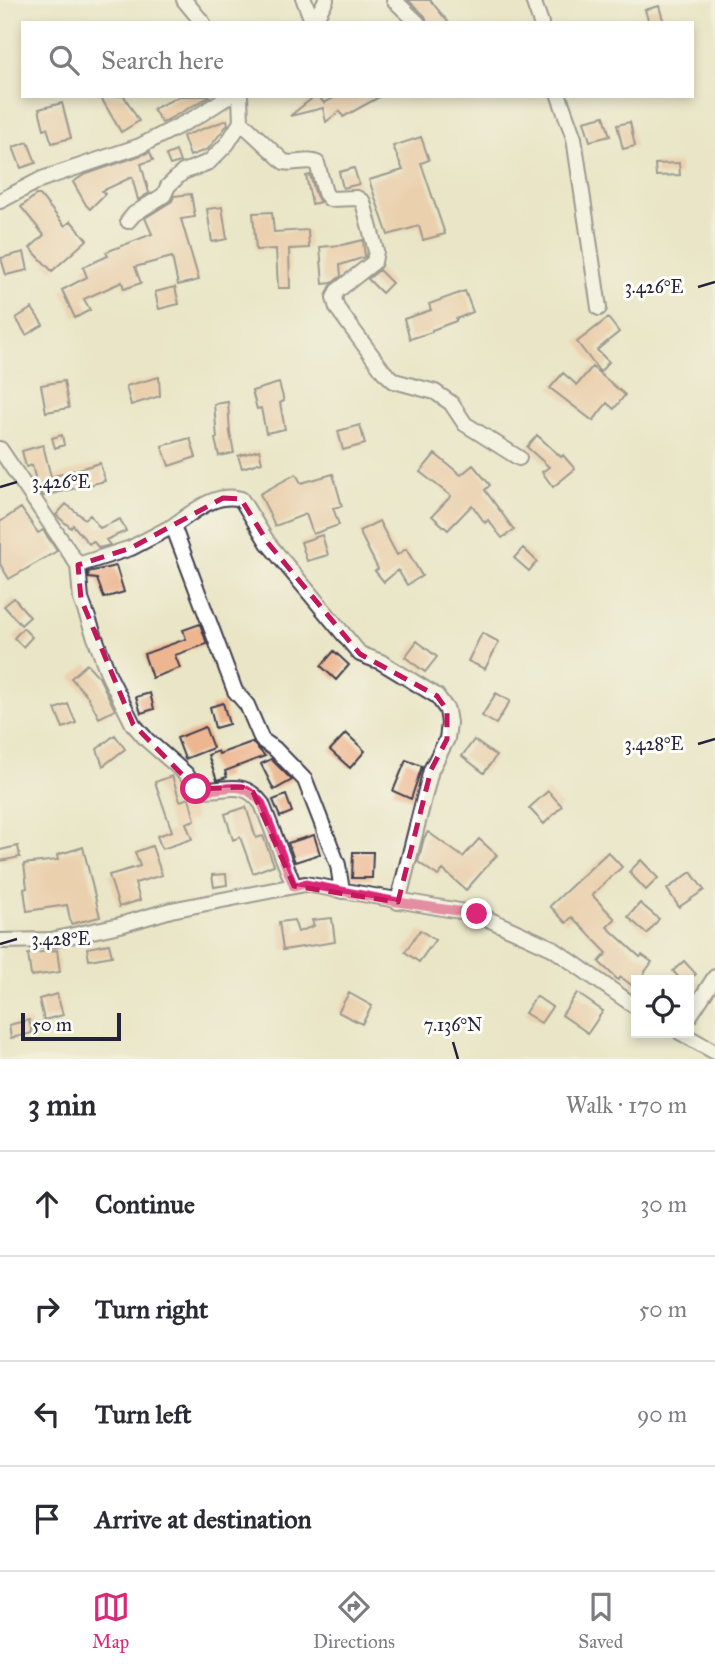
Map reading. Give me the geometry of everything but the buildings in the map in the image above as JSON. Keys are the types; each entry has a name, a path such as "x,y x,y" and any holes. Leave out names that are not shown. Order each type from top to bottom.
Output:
{"street":[{"path":"184,0 200,21"},
{"path":"304,0 312,21"},
{"path":"314,21 326,0"},
{"path":"394,0 416,21"},
{"path":"533,0 540,21"},
{"path":"0,201 42,179 140,146 198,116 226,98"},
{"path":"128,221 134,214 164,195 168,186 183,172 208,162 227,144 241,122 240,98"},
{"path":"560,98 574,138 599,308"},
{"path":"241,122 284,162 293,164 311,160 317,163 325,193 330,200 357,198 363,202 376,251 374,262 337,291 334,298 337,308 384,373 394,381 435,392 451,403 465,424 519,458"},
{"path":"0,449 78,565 81,599 109,676 133,724 186,774 196,789 212,792 228,787 242,787 253,792 262,804 294,887"},
{"path":"78,565 131,548 173,526 202,506 223,498 242,499 268,543 359,654 381,662 437,696 447,710 450,723 447,738 431,770 398,902"},
{"path":"173,526 235,691 247,705 262,740 275,749 305,780 338,865 342,891"},
{"path":"0,941 51,940 120,925 171,910 305,884 477,914 552,948 631,1003"},
{"path":"694,1009 715,977"},
{"path":"690,1038 715,1052"}],"highlighted area":[{"path":"223,498 241,499 268,543 360,654 437,696 447,710 447,739 431,770 398,902 294,886 253,792 242,787 196,789 133,724 81,599 78,565 131,548"}],"route":[{"path":"196,789 212,792 228,787 242,787 253,792 262,804 294,887 305,884 477,914"}]}
